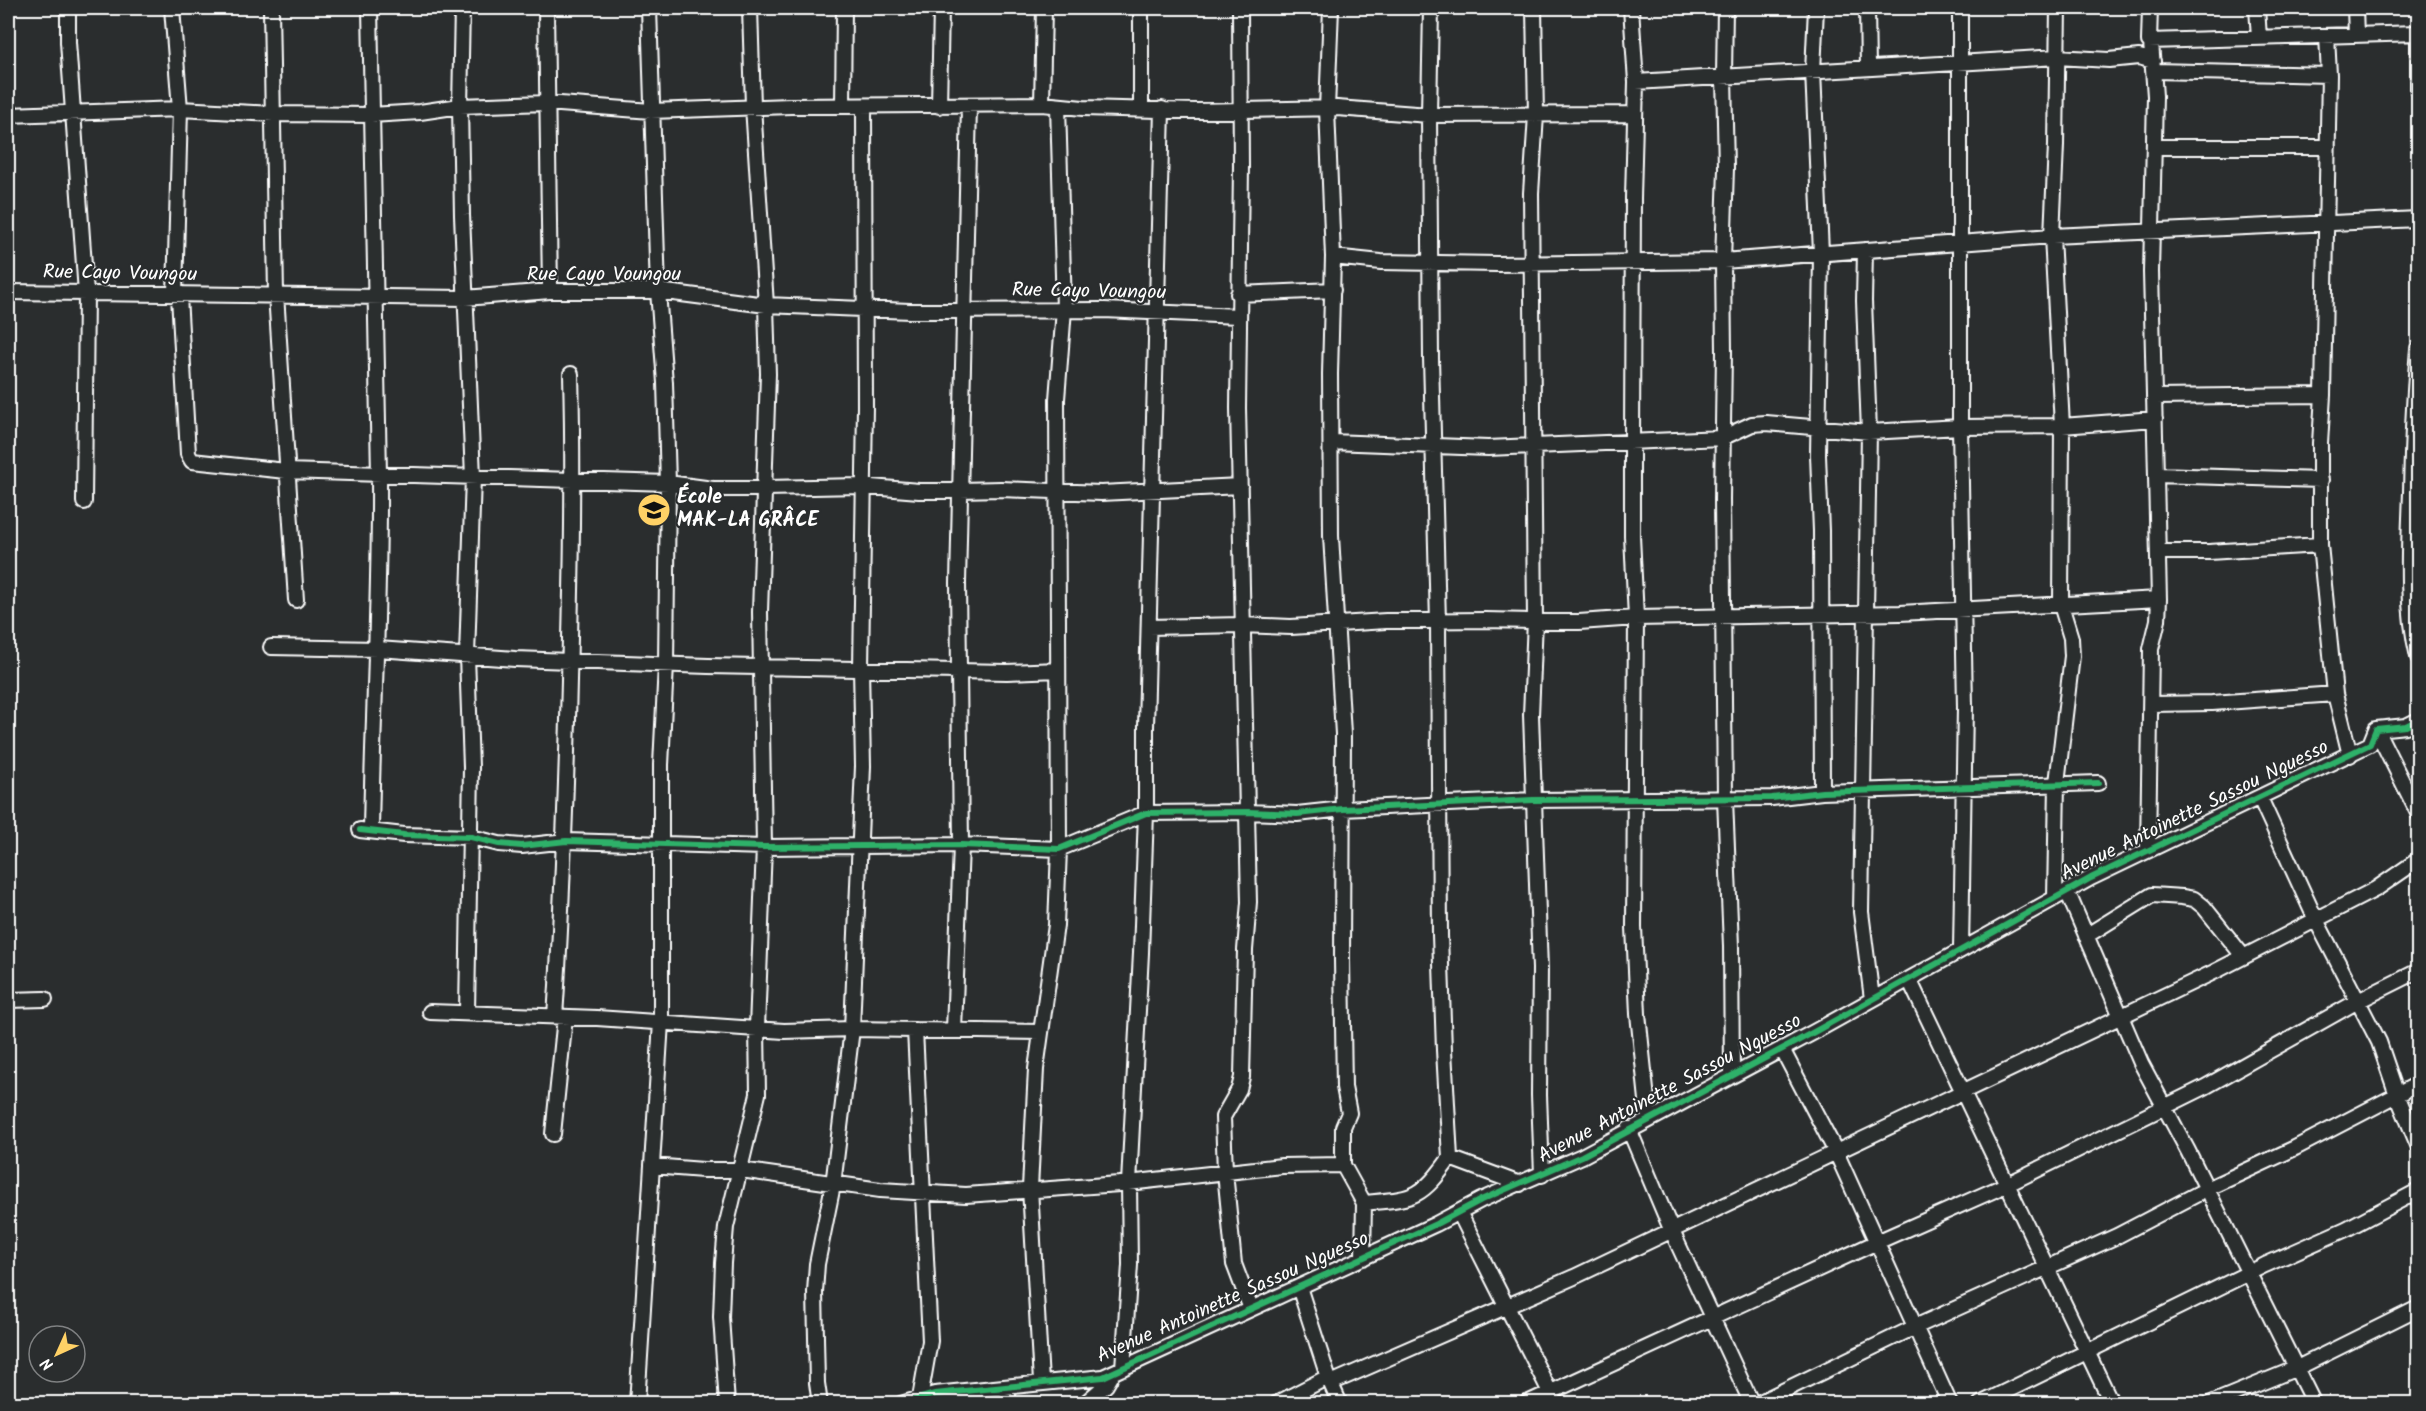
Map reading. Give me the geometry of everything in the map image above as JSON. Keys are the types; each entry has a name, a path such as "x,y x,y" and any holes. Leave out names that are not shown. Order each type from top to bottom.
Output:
{"street":[{"path":"68,8 68,42 75,112 86,293 84,502"},
{"path":"172,8 180,109 177,295 188,454 192,461 286,471 668,483 712,489 864,486 919,490 960,489 1101,494 1240,486"},
{"path":"271,8 276,294 296,600"},
{"path":"370,8 377,296 378,649 365,831 471,837 499,844 522,846 566,841 603,844 630,842 764,847 961,845 1059,849 1146,813 1297,814 1343,809 1533,800 1772,798 1822,792 2098,783"},
{"path":"462,8 460,106 473,477 467,656 471,767 467,1012"},
{"path":"546,8 550,291"},
{"path":"637,1404 656,1071 661,1022 661,765 666,665 668,483 665,383 658,291 649,8"},
{"path":"727,1404 721,1317 723,1263 726,1227 758,1094 757,1028 764,847 760,667 763,488 768,374 766,305 753,106 750,8"},
{"path":"843,106 844,8"},
{"path":"939,106 940,8"},
{"path":"1042,104 1044,8"},
{"path":"1141,8 1141,109"},
{"path":"1240,8 1238,316 1241,626 1249,902 1245,950 1242,1077 1239,1089 1223,1117 1225,1172 1233,1257 1251,1309"},
{"path":"1331,8 1328,109 1333,257 1330,374 1331,536 1343,734 1343,1040 1344,1087 1348,1113 1343,1127 1343,1165 1364,1203 1363,1258"},
{"path":"1364,1203 1409,1198 1422,1192 1432,1183 1450,1158 1443,1016 1439,805 1429,115 1431,8"},
{"path":"1534,8 1536,116 1531,193 1535,620 1531,715 1539,969 1539,1095 1542,1175"},
{"path":"1631,8 1636,82 1632,441 1632,536 1636,618 1635,938 1638,1014 1649,1119"},
{"path":"1725,8 1723,617 1732,1076"},
{"path":"1816,8 1813,71 1821,253 1819,429 1822,792"},
{"path":"1868,8 1868,68"},
{"path":"1960,8 1960,427 1965,707 1961,950"},
{"path":"2055,898 2057,783 2072,656 2071,638 2061,605 2062,426 2052,236 2058,8"},
{"path":"2148,850 2151,649 2158,620 2159,599 2151,232 2154,147 2153,66 2151,42 2149,41 2150,8"},
{"path":"2257,8 2259,38"},
{"path":"2355,8 2355,35"},
{"path":"2149,41 2418,33 2418,90"},
{"path":"2327,36 2329,75 2323,395 2320,443 2320,546 2335,694 2350,754"},
{"path":"1636,82 2057,57 2109,60 2139,57 2153,66 2329,75"},
{"path":"8,115 180,109 273,114 371,115 420,112 460,106 547,103 651,111 753,106 1042,104 1240,111 1328,109 1429,115 1635,114"},
{"path":"820,1404 817,1383 815,1292 817,1264 833,1185 852,1029 863,766 861,668 864,486 864,106"},
{"path":"954,1030 961,845 960,489 969,106"},
{"path":"1041,1382 1030,1188 1036,1069 1056,925 1059,849 1057,399 1064,309 1058,106"},
{"path":"1084,1404 1106,1385 1118,1370 1130,1265 1129,1183 1146,813 1162,109"},
{"path":"2154,147 2328,147"},
{"path":"1333,257 1381,262 1583,264 1723,261 2052,236 2418,219"},
{"path":"1865,250 1864,301 1869,432 1861,912 1872,999"},
{"path":"1238,294 1333,290"},
{"name":"Rue Cayo Voungou","path":"8,292 465,297 550,291 658,291 766,305 963,310 1064,309 1238,316"},
{"path":"2418,349 2414,396 2409,597 2411,625 2418,657"},
{"path":"553,1134 560,1017 566,841 574,480 571,374"},
{"path":"2154,397 2323,395"},
{"path":"1331,442 1488,448 1722,438 1752,424 1785,423 1819,429 1869,432 1960,427 2062,426 2155,419"},
{"path":"2156,475 2321,480"},
{"path":"2158,552 2209,552 2320,546"},
{"path":"1149,627 1291,627 1535,620 1579,622 1636,618 1962,610 2159,599"},
{"path":"271,647 378,649 467,656 666,665 1007,672 1058,670"},
{"path":"2151,704 2269,700 2335,694"},
{"path":"2418,720 2406,726 2376,729 2418,813"},
{"name":"Avenue Antoinette Sassou Nguesso","path":"901,1404 955,1392 1007,1388 1041,1382 1092,1380 1363,1258 1542,1175 1782,1049 2067,891 2370,744 2376,729"},
{"path":"2260,798 2315,918 2379,1042 2397,1095 2418,1145"},
{"path":"1276,1404 1574,1277 2243,956 2376,889 2418,860"},
{"path":"2067,891 2141,1062 2314,1404"},
{"path":"2086,936 2152,895 2182,897 2194,899 2204,907 2243,956"},
{"path":"1525,1404 1553,1398 1712,1318 2008,1184 2205,1087 2358,1001 2418,971"},
{"path":"1909,979 2112,1404"},
{"path":"8,1000 45,999"},
{"path":"430,1012 661,1022 784,1031 852,1029 1041,1032"},
{"path":"915,1030 930,1341 920,1401"},
{"path":"1782,1049 1836,1152 1950,1404"},
{"path":"1629,1130 1671,1229 1754,1404 1915,1327 2117,1236 2418,1084"},
{"path":"1450,1158 1520,1184"},
{"path":"652,1166 741,1170 833,1185 922,1194 966,1194 1030,1188 1074,1188 1282,1166 1343,1165"},
{"path":"1980,1404 2248,1273 2346,1229 2418,1191"},
{"path":"1459,1212 1553,1398"},
{"path":"1299,1287 1329,1380 1340,1404"},
{"path":"2209,1404 2297,1368 2418,1308"},
{"path":"1007,1388 1009,1404"}],"cycle path":[{"path":"901,1404 935,1394 1103,1377 1436,1224 1481,1200 1582,1156 1814,1032 2091,878 2370,744 2376,729 2406,726 2418,720"},
{"path":"360,830 404,835 471,837 499,844 522,846 566,841 764,847 961,845 1059,849 1146,813 1297,814 1343,809 1533,800 1772,798 1822,792 2098,783"}],"place":[{"name":"École MAK-LA GRÂCE","path":"654,510"}]}
